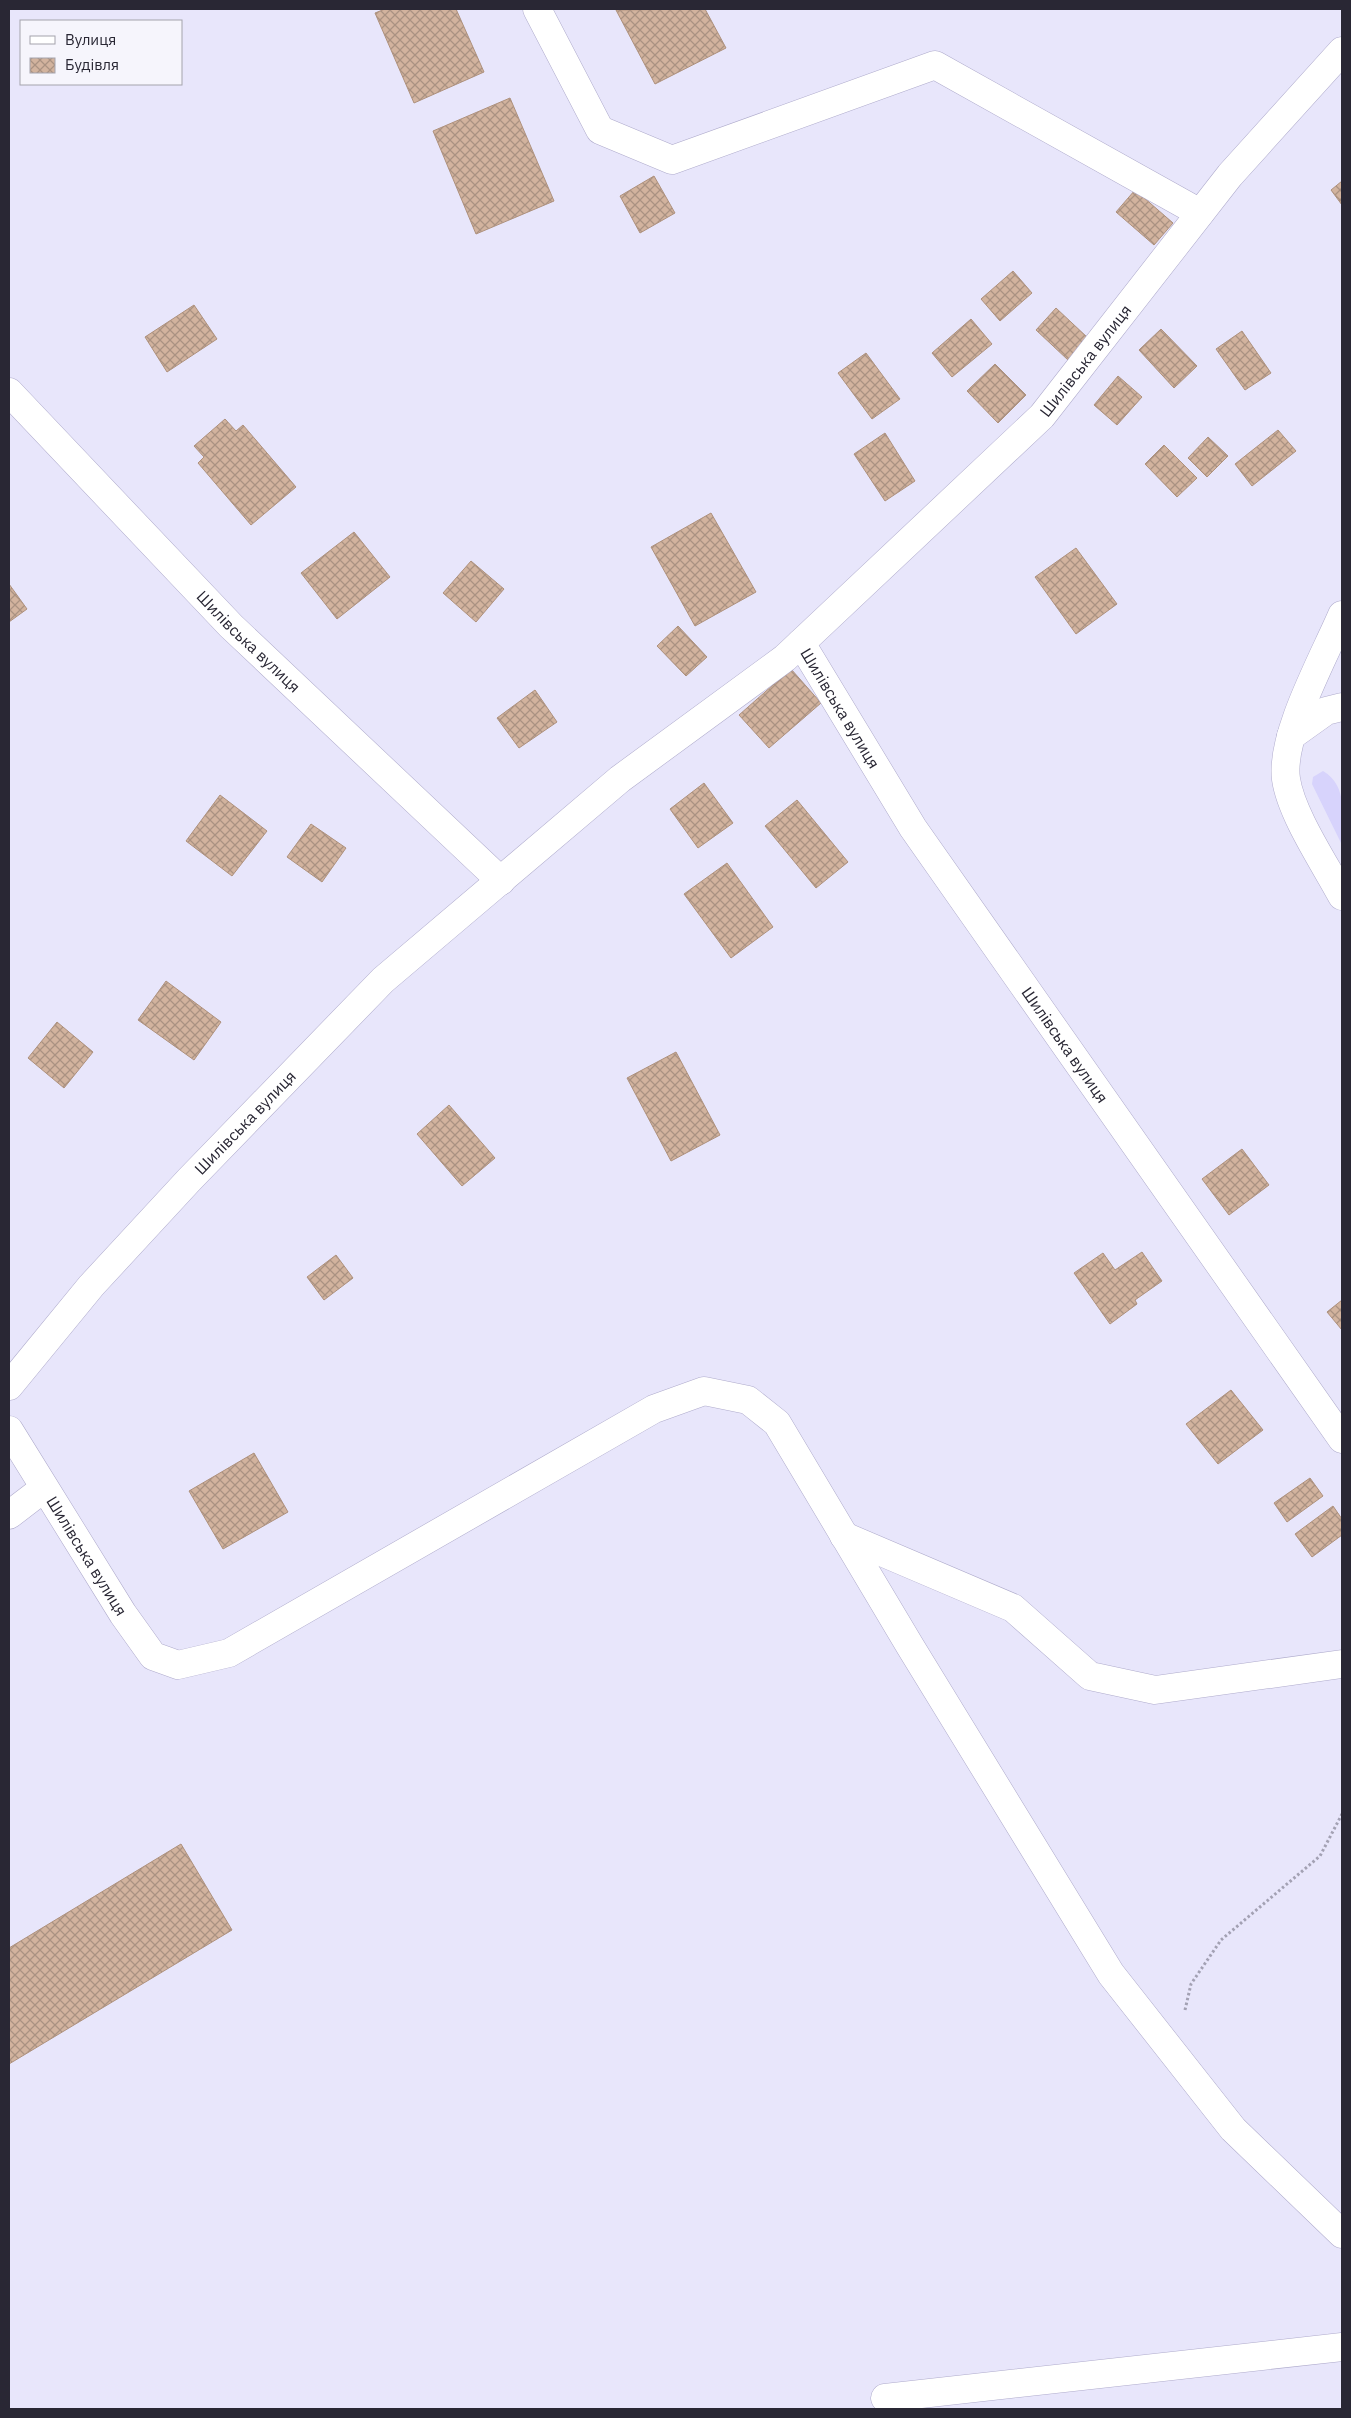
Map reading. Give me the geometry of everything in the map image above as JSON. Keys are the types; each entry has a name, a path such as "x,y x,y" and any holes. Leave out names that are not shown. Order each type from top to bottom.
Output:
{"street":[{"path":"537,9 600,130 672,160 935,65 1200,213"},
{"name":"Шилівська вулиця","path":"9,1386 91,1286 188,1180 383,980 620,779 785,658 1042,416 1230,175 1342,51"},
{"name":"Шилівська вулиця","path":"9,392 230,626 501,881"},
{"path":"1342,615 1290,737 1285,765 1292,798 1342,896"},
{"name":"Шилівська вулиця","path":"800,643 913,828 1342,1439"},
{"path":"1290,737 1326,711 1342,707"},
{"name":"Шилівська вулиця","path":"9,1430 43,1488 123,1614 153,1656 178,1665 229,1653 654,1409 704,1391 748,1400 776,1423 844,1536"},
{"path":"9,1515 43,1488"},
{"path":"844,1536 1012,1608 1090,1676 1155,1690 1342,1664"},
{"path":"844,1536 1111,1974 1233,2129 1342,2234"},
{"path":"885,2398 1342,2347"}],"path":[{"path":"1175,2055 1191,1984 1221,1940 1320,1856 1342,1814"}],"shaded area":[{"path":"1323,771 1337,785 1340,794 1343,814 1342,845 1312,784 1313,777"}],"building":[{"path":"385,9 456,9 484,72 414,103 375,13"},
{"path":"705,9 726,48 655,84 616,10"},
{"path":"510,98 554,201 476,234 433,131"},
{"path":"654,176 675,213 640,233 620,196"},
{"path":"1342,181 1342,205 1331,190"},
{"path":"1135,190 1173,223 1154,245 1116,212"},
{"path":"1013,271 1032,293 1000,321 981,299"},
{"path":"194,305 217,339 167,372 145,337"},
{"path":"1056,308 1088,338 1068,360 1036,330"},
{"path":"971,319 992,344 952,377 932,353"},
{"path":"1161,329 1197,366 1174,388 1139,350"},
{"path":"1242,331 1271,373 1245,390 1216,349"},
{"path":"866,353 900,399 872,419 838,373"},
{"path":"995,364 1026,395 998,423 967,391"},
{"path":"1118,376 1142,397 1117,425 1094,405"},
{"path":"225,419 236,431 243,425 296,487 251,525 198,463 204,457 194,446"},
{"path":"1278,430 1296,451 1252,486 1235,464"},
{"path":"885,433 915,481 885,501 854,454"},
{"path":"1208,437 1228,456 1207,477 1188,458"},
{"path":"1164,445 1197,478 1177,497 1145,464"},
{"path":"711,513 756,592 695,626 651,547"},
{"path":"354,532 390,577 337,619 301,573"},
{"path":"1076,548 1117,604 1076,634 1035,577"},
{"path":"471,561 504,589 476,622 443,593"},
{"path":"9,584 27,609 9,622"},
{"path":"678,626 707,657 686,676 657,646"},
{"path":"791,669 821,703 769,748 739,715"},
{"path":"535,690 557,722 519,748 497,718"},
{"path":"704,783 733,823 698,848 670,809"},
{"path":"220,795 267,831 232,876 186,841"},
{"path":"797,800 848,862 816,888 765,826"},
{"path":"311,824 346,848 322,882 287,857"},
{"path":"727,863 773,927 731,958 684,894"},
{"path":"166,981 221,1022 194,1060 138,1020"},
{"path":"57,1022 93,1052 64,1088 28,1058"},
{"path":"676,1052 720,1135 671,1161 627,1078"},
{"path":"449,1105 495,1158 462,1186 417,1134"},
{"path":"1242,1149 1269,1185 1229,1215 1202,1179"},
{"path":"1142,1252 1162,1281 1135,1300 1137,1304 1110,1324 1074,1273 1103,1253 1115,1270"},
{"path":"336,1255 353,1278 324,1300 307,1277"},
{"path":"1342,1300 1342,1330 1327,1312"},
{"path":"1231,1390 1263,1430 1218,1464 1186,1424"},
{"path":"254,1453 288,1512 223,1549 189,1491"},
{"path":"1310,1478 1323,1496 1287,1522 1274,1503"},
{"path":"1333,1506 1342,1519 1342,1535 1312,1557 1295,1534"},
{"path":"181,1844 232,1930 9,2064 9,1948"}]}
